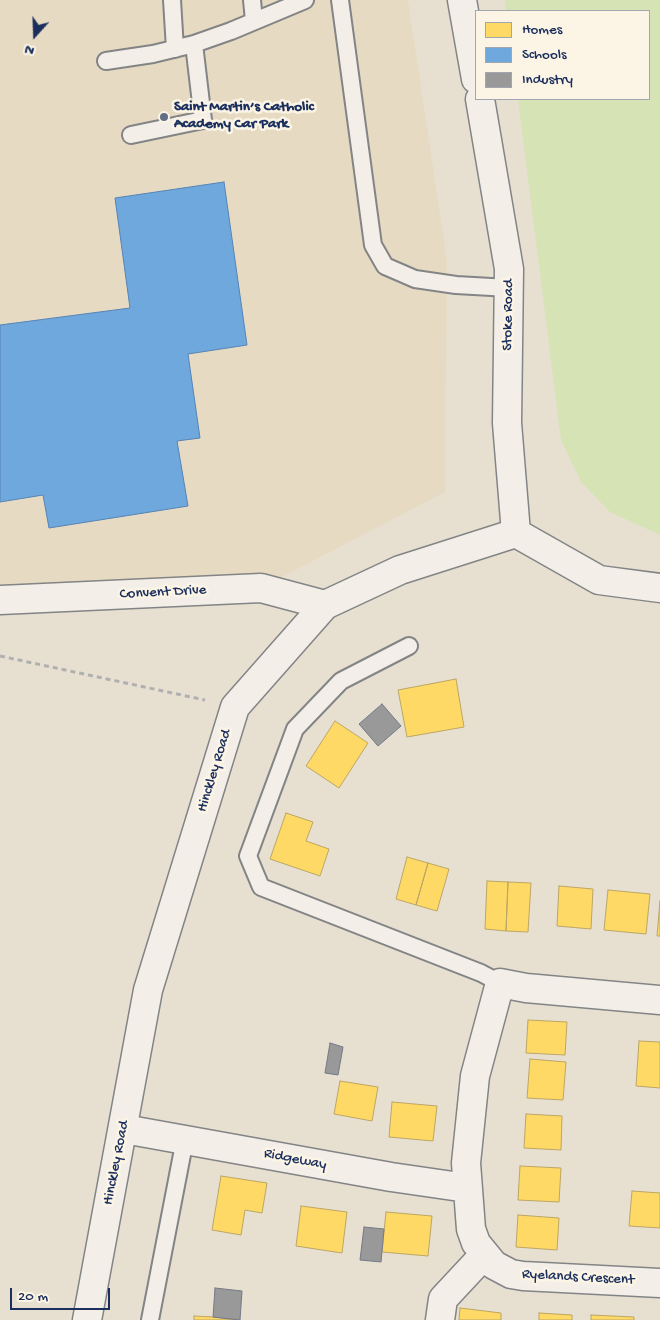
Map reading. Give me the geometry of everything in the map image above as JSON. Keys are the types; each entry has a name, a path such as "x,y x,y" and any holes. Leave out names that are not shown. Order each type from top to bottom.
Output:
{"street":[{"path":"462,0 475,73"},
{"name":"Stoke Road","path":"480,100 509,269 507,424 516,533"},
{"path":"516,533 599,580 660,588"},
{"name":"Hinckley Road","path":"88,1320 148,990 235,706 325,605 400,570 516,533"},
{"name":"Convent Drive","path":"0,600 261,588 325,605"},
{"path":"500,983 526,988 660,1000"},
{"name":"Ryelands Crescent","path":"500,983 475,1076 466,1163 471,1229 476,1244 494,1265 511,1274 660,1283"},
{"name":"Ridgeway","path":"124,1128 390,1178 467,1188"},
{"path":"440,1320 443,1299 484,1255"}],"lane":[{"path":"172,0 176,49"},
{"path":"252,0 254,22"},
{"path":"106,61 194,44 254,22 305,0"},
{"path":"340,0 373,245 385,266 415,279 456,285 509,288"},
{"path":"131,135 203,120 194,44"},
{"path":"410,646 341,681 294,729 248,856 262,887 481,973 500,983"},
{"path":"150,1320 185,1140"}],"path":[{"path":"0,656 235,706"}],"shaded area":[{"path":"0,0 408,0 447,260 445,492 261,588 0,600"}],"green space":[{"path":"505,0 660,0 660,535 610,512 581,482 561,440 518,100 650,100 650,10 506,10"}],"building: Homes":[{"path":"456,679 464,727 407,737 398,690"},
{"path":"335,721 368,743 339,788 306,766"},
{"path":"286,813 313,822 306,841 329,849 320,876 270,859"},
{"path":"407,857 428,863 416,905 396,899"},
{"path":"428,863 449,869 437,911 416,905"},
{"path":"487,881 508,882 506,931 485,929"},
{"path":"508,882 531,883 528,932 506,931"},
{"path":"559,886 593,889 591,929 557,926"},
{"path":"608,890 650,894 646,934 604,930"},
{"path":"660,901 660,936 657,936"},
{"path":"528,1020 567,1022 565,1055 526,1053"},
{"path":"639,1041 660,1042 660,1088 636,1086"},
{"path":"530,1059 566,1062 563,1100 527,1098"},
{"path":"340,1081 378,1087 372,1121 334,1114"},
{"path":"392,1102 437,1106 433,1141 389,1137"},
{"path":"526,1114 562,1116 561,1150 524,1148"},
{"path":"520,1166 561,1168 559,1202 518,1200"},
{"path":"221,1176 267,1183 262,1213 245,1210 241,1235 212,1230"},
{"path":"632,1191 660,1193 660,1228 629,1226"},
{"path":"301,1206 347,1212 342,1253 296,1246"},
{"path":"386,1212 432,1216 428,1256 382,1252"},
{"path":"518,1215 559,1218 557,1250 516,1247"},
{"path":"460,1308 501,1313 501,1320 459,1320"},
{"path":"539,1313 572,1315 572,1320 539,1320"},
{"path":"591,1315 634,1317 634,1320 591,1320"},
{"path":"194,1316 213,1317 236,1320 194,1320"}],"building: Schools":[{"path":"224,182 247,345 188,354 200,438 177,441 188,506 49,528 43,495 0,502 0,325 130,308 115,198"}],"building: Industry":[{"path":"382,704 401,726 378,746 359,724"},
{"path":"330,1043 343,1047 338,1075 325,1073"},
{"path":"364,1227 384,1229 381,1262 360,1260"},
{"path":"215,1288 242,1291 240,1320 213,1317"}],"place":[{"name":"Saint Martin’s Catholic Academy Car Park","path":"164,117"}]}
